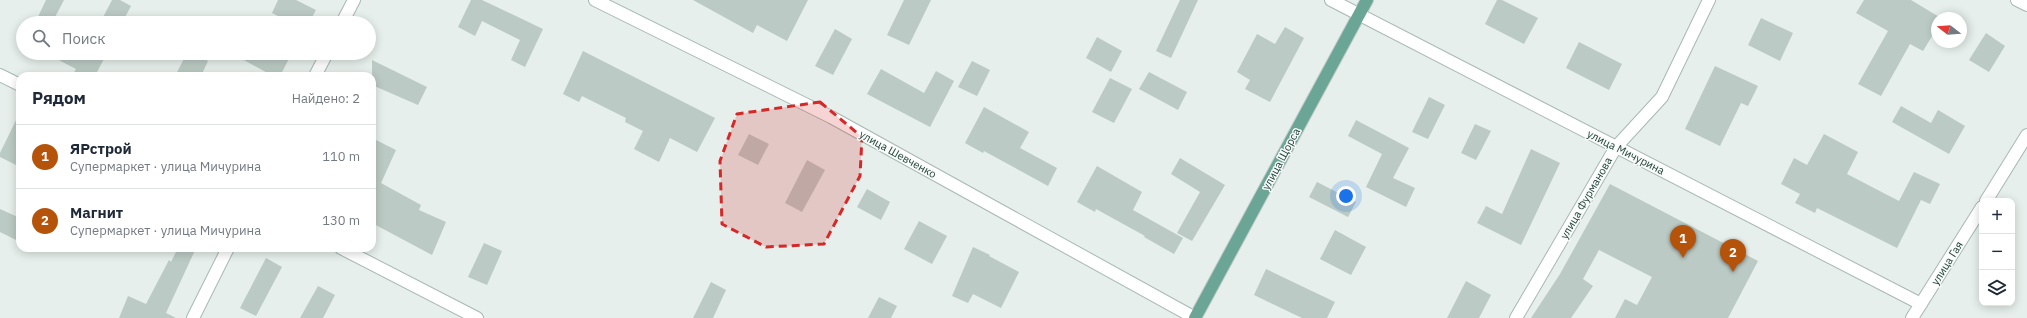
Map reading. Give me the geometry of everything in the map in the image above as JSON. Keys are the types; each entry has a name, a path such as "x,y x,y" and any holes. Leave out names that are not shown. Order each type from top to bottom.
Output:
{"main road":[{"name":"улица Щорса","path":"1195,318 1367,0"}],"street":[{"path":"346,16 354,0"},
{"name":"улица Шевченко","path":"595,0 831,117 1195,318"},
{"name":"улица Мичурина","path":"1331,0 1921,304"},
{"name":"улица Фурманова","path":"1516,318 1616,147 1662,97 1709,0"},
{"path":"2017,0 2027,5"},
{"path":"317,72 323,60"},
{"path":"0,75 16,83"},
{"path":"1988,198 2027,135"},
{"name":"улица Гая","path":"1912,318 1979,212"},
{"path":"192,318 226,252"},
{"path":"349,252 477,318"}],"highlighted area":[{"path":"820,102 862,137 860,176 824,244 766,247 722,224 720,161 737,114"}],"building":[{"path":"46,0 64,0 56,16 38,16"},
{"path":"112,0 120,0 131,6 126,16 104,16"},
{"path":"278,0 296,0 316,10 313,16 278,16 272,13"},
{"path":"471,0 482,0 543,29 525,67 511,60 520,40 482,21 475,36 458,27"},
{"path":"693,0 808,0 787,41 757,25 753,33"},
{"path":"904,0 931,0 909,45 887,35"},
{"path":"1180,0 1198,0 1171,58 1156,51"},
{"path":"1497,0 1502,0 1538,18 1524,44 1485,24"},
{"path":"1864,0 1911,0 1931,12 1931,38 1923,51 1910,44 1881,96 1858,84 1888,31 1856,13"},
{"path":"1761,18 1793,33 1780,61 1748,45"},
{"path":"1285,27 1304,38 1270,102 1245,89 1250,80 1237,72 1257,34 1275,44"},
{"path":"835,29 852,39 833,75 815,66"},
{"path":"1986,33 2005,46 1989,72 1969,60"},
{"path":"1097,37 1122,51 1111,72 1086,58"},
{"path":"1579,42 1622,64 1609,90 1566,68"},
{"path":"583,51 715,118 697,152 670,138 659,162 634,149 643,131 625,122 626,118 582,96 579,102 563,94"},
{"path":"59,60 103,60 97,72 74,72 76,69"},
{"path":"183,60 208,61 203,72 177,72"},
{"path":"244,60 288,60 282,72 266,72"},
{"path":"372,60 427,87 418,105 376,87 376,72 372,72"},
{"path":"972,61 990,70 977,96 958,87"},
{"path":"1715,66 1758,86 1748,106 1741,103 1720,146 1685,129"},
{"path":"881,69 924,93 936,71 954,81 930,127 867,94"},
{"path":"1149,72 1187,92 1178,110 1139,89"},
{"path":"1110,78 1132,89 1114,123 1092,112"},
{"path":"1429,97 1445,105 1428,139 1412,132"},
{"path":"1901,106 1931,123 1938,110 1965,126 1949,154 1892,122"},
{"path":"984,107 1029,132 1020,148 1057,168 1048,186 984,151 983,153 965,143"},
{"path":"16,120 16,165 0,157 0,153"},
{"path":"1356,120 1409,148 1393,178 1415,188 1406,207 1366,187 1382,154 1348,136"},
{"path":"1475,124 1491,131 1476,160 1461,153"},
{"path":"749,134 769,144 758,165 738,155"},
{"path":"1824,134 1858,152 1847,174 1899,201 1914,172 1940,184 1930,204 1921,200 1897,248 1817,208 1815,213 1795,203 1800,194 1781,184 1794,158 1807,165"},
{"path":"376,140 396,150 381,183 421,205 419,210 446,222 432,255 376,225"},
{"path":"1531,149 1560,163 1521,245 1477,223 1486,206 1502,214"},
{"path":"1180,158 1225,185 1192,241 1177,233 1200,192 1171,174"},
{"path":"807,160 825,170 802,212 785,203"},
{"path":"1097,166 1142,192 1133,210 1183,238 1174,254 1096,209 1095,212 1077,202"},
{"path":"1317,182 1356,202 1348,217 1309,197"},
{"path":"1610,184 1758,261 1728,318 1615,318 1625,299 1637,305 1652,277 1599,250 1583,279 1593,286 1571,318 1531,318 1560,274"},
{"path":"867,189 890,202 881,220 857,207"},
{"path":"0,209 16,216 16,240 0,232"},
{"path":"919,221 947,236 932,264 904,249"},
{"path":"1335,230 1366,247 1351,275 1320,259"},
{"path":"484,243 502,251 487,285 468,277"},
{"path":"973,247 1019,272 1001,308 973,294 968,303 952,296"},
{"path":"176,252 194,252 166,313 176,318 119,318 128,296 146,304 169,260 171,262"},
{"path":"266,258 282,267 256,316 240,308"},
{"path":"1266,269 1335,302 1327,318 1302,318 1254,295"},
{"path":"1466,281 1491,295 1479,318 1447,318"},
{"path":"711,282 726,290 713,318 693,318"},
{"path":"318,286 335,295 323,318 300,318"},
{"path":"879,297 897,306 891,318 868,318"}],"place":[{"name":"ЯРстрой","path":"1683,258"},
{"name":"Магнит","path":"1733,272"}]}
